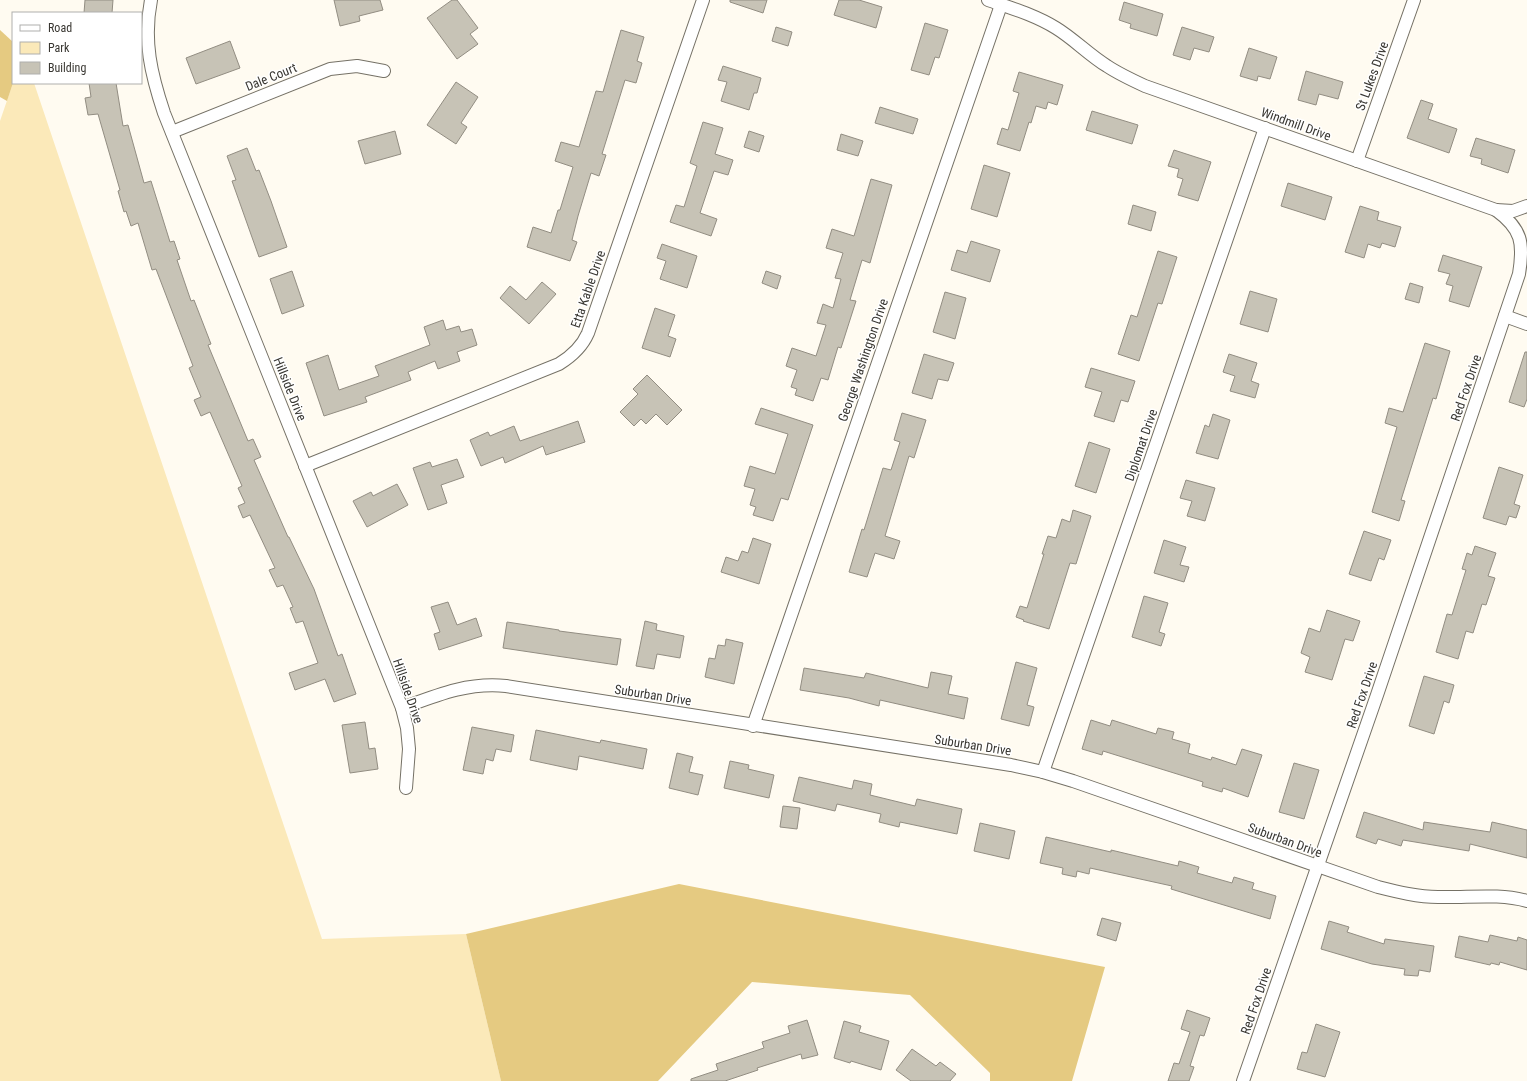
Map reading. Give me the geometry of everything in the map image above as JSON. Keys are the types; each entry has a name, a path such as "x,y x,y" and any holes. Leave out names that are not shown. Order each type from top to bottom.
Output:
{"street":[{"name":"Hillside Drive","path":"151,0 148,21 149,56 154,82 164,113 402,708 410,748 406,788"},
{"name":"Etta Kable Drive","path":"305,466 559,364 581,347 588,333 702,0"},
{"name":"Windmill Drive","path":"988,0 1032,16 1055,27 1076,41 1107,66 1129,79 1496,210 1509,220 1518,234 1522,253 1519,274 1505,316"},
{"name":"St Lukes Drive","path":"1357,161 1414,0"},
{"name":"George Washington Drive","path":"753,726 1001,5"},
{"name":"Dale Court","path":"172,132 330,69 357,66 384,71"},
{"name":"Diplomat Drive","path":"1043,772 1265,128"},
{"path":"1496,210 1513,211 1527,206"},
{"path":"1519,274 1527,262"},
{"path":"1505,316 1527,324"},
{"name":"Red Fox Drive","path":"1243,1081 1377,695 1505,316"},
{"name":"Suburban Drive","path":"402,708 469,686 496,685 1011,765 1043,772 1378,887 1407,894 1439,897 1492,896 1527,901"}],"green space":[{"path":"13,84 34,84 322,939 466,934 501,1081 0,1081 0,121"}],"shaded area":[{"path":"0,30 12,41 13,84 7,101 0,97"},
{"path":"679,884 1105,967 1072,1081 990,1081 990,1073 910,995 752,982 658,1081 501,1081 466,934"}],"building":[{"path":"85,0 113,0 112,12 84,12"},
{"path":"334,0 380,0 383,10 359,16 360,21 340,26"},
{"path":"452,0 457,0 478,28 470,34 478,44 457,59 427,18"},
{"path":"730,0 767,0 763,13 730,2"},
{"path":"839,0 859,0 882,7 876,28 834,15"},
{"path":"1124,2 1163,14 1157,36 1130,28 1131,24 1119,20"},
{"path":"925,23 948,30 939,58 935,57 929,75 911,70"},
{"path":"776,27 792,32 788,46 772,41"},
{"path":"1182,27 1214,37 1209,52 1194,48 1190,60 1173,55"},
{"path":"621,30 644,37 637,61 642,63 636,83 625,80 602,154 606,155 599,176 591,173 572,240 577,242 570,261 527,247 533,227 551,233 558,210 560,210 573,167 555,161 561,142 579,147 596,91 603,92"},
{"path":"230,41 240,68 196,84 186,58"},
{"path":"1249,48 1277,57 1270,79 1258,76 1257,81 1240,76"},
{"path":"723,66 761,78 757,93 754,93 749,110 721,101 727,82 718,80"},
{"path":"1306,71 1343,82 1338,99 1319,94 1316,105 1298,100"},
{"path":"1019,72 1063,85 1057,105 1048,102 1046,109 1036,106 1031,123 1029,122 1020,151 997,144 1002,128 1008,130 1019,93 1013,91"},
{"path":"456,82 478,97 461,123 467,127 456,144 427,125"},
{"path":"89,84 116,84 123,126 128,125 144,183 151,181 170,242 174,241 180,259 177,260 191,301 194,300 211,344 208,345 248,441 253,439 261,457 254,460 288,537 314,589 338,656 342,654 356,694 334,702 325,679 295,690 289,673 318,663 303,621 296,623 290,608 293,607 283,585 277,587 269,570 275,568 250,515 243,518 238,506 245,503 238,488 242,486 210,412 201,416 194,400 201,397 189,368 193,366 156,269 152,270 138,223 131,226 126,211 124,212 118,191 120,190 98,114 88,115 85,98 91,97"},
{"path":"1421,100 1433,104 1428,119 1457,129 1449,153 1407,138"},
{"path":"880,107 918,119 913,134 875,123"},
{"path":"1092,111 1138,125 1132,144 1086,130"},
{"path":"703,122 723,128 715,154 733,160 728,175 714,171 700,213 717,219 711,236 670,222 676,205 684,207 697,166 690,163"},
{"path":"395,131 401,154 365,164 358,141"},
{"path":"749,131 764,136 759,152 744,147"},
{"path":"841,134 863,141 858,156 837,150"},
{"path":"1476,138 1515,150 1508,173 1481,164 1482,159 1470,156"},
{"path":"247,148 256,171 259,170 287,247 259,257 232,181 236,180 227,156"},
{"path":"1174,150 1211,162 1198,201 1178,195 1183,179 1177,177 1179,169 1168,166"},
{"path":"984,165 1010,173 997,217 971,209"},
{"path":"871,179 892,185 870,263 862,260 850,300 856,301 841,348 838,347 828,380 821,378 813,401 795,395 797,389 791,387 797,370 786,366 792,348 816,356 826,325 817,323 823,304 833,308 841,279 835,278 843,253 826,248 832,229 854,236"},
{"path":"1288,183 1332,197 1325,220 1281,206"},
{"path":"1133,205 1156,212 1151,231 1128,224"},
{"path":"1360,206 1379,212 1377,220 1401,227 1395,247 1382,243 1380,248 1368,244 1364,258 1345,252"},
{"path":"971,241 1000,250 990,282 951,270 957,250 967,253"},
{"path":"662,244 697,256 687,288 660,279 666,261 657,258"},
{"path":"1158,251 1177,257 1162,304 1158,303 1139,361 1118,354 1131,315 1137,317"},
{"path":"1443,255 1482,267 1469,307 1449,301 1453,286 1446,284 1450,274 1438,271"},
{"path":"292,271 304,306 282,314 270,279"},
{"path":"766,271 781,276 777,289 762,283"},
{"path":"542,282 556,294 529,324 500,298 510,286 526,300"},
{"path":"1410,283 1423,287 1419,303 1405,299"},
{"path":"1250,291 1277,299 1268,332 1240,324"},
{"path":"945,292 966,298 955,339 933,332"},
{"path":"655,308 675,315 668,336 676,339 670,357 642,348"},
{"path":"443,320 446,330 459,326 461,332 472,329 477,345 457,352 460,361 438,369 435,361 408,372 411,380 365,397 367,402 324,416 306,363 328,355 339,390 379,376 375,366 430,345 424,327"},
{"path":"1425,343 1450,351 1436,399 1433,398 1401,500 1405,501 1399,521 1372,512 1397,427 1385,423 1389,408 1403,412"},
{"path":"1525,352 1527,352 1527,399 1524,407 1509,402"},
{"path":"924,354 954,363 948,381 938,379 932,399 912,393"},
{"path":"1229,354 1257,363 1251,381 1259,384 1255,398 1230,391 1235,376 1223,372"},
{"path":"1091,368 1135,381 1128,402 1121,400 1114,422 1094,416 1102,392 1085,387"},
{"path":"647,375 682,410 667,425 656,414 646,424 641,419 634,426 620,412 638,394 633,389"},
{"path":"761,408 813,425 788,500 781,498 773,521 753,515 756,507 750,505 755,489 744,486 750,466 775,474 788,434 755,424"},
{"path":"902,413 926,420 914,458 909,456 885,536 900,541 894,559 875,553 867,577 849,572 862,529 864,530 883,468 891,470 900,442 894,440"},
{"path":"1213,414 1230,420 1218,459 1196,453 1205,425 1209,427"},
{"path":"578,421 585,442 546,455 543,446 505,463 503,457 481,466 470,440 488,432 490,436 514,426 520,441"},
{"path":"1089,442 1110,449 1096,493 1075,486"},
{"path":"457,459 464,477 441,485 447,503 428,510 413,468 430,462 432,467"},
{"path":"1499,467 1523,475 1514,504 1520,506 1516,518 1509,516 1506,525 1483,518"},
{"path":"1186,480 1215,488 1205,521 1187,516 1192,501 1180,498"},
{"path":"397,484 408,505 367,527 353,501 371,492 373,496"},
{"path":"1073,510 1091,516 1076,564 1070,563 1049,629 1023,621 1024,620 1016,617 1020,606 1027,608 1048,536 1056,538 1062,519 1070,522"},
{"path":"1364,531 1391,540 1384,560 1379,558 1371,581 1349,574"},
{"path":"753,538 771,544 759,584 721,572 726,557 738,561 742,551 748,553"},
{"path":"1164,540 1186,547 1180,565 1189,567 1184,582 1154,573"},
{"path":"1475,546 1496,553 1488,576 1495,578 1486,605 1482,604 1473,633 1466,631 1458,659 1436,652 1447,614 1452,615 1466,570 1462,569 1467,553 1472,555"},
{"path":"1144,596 1168,603 1159,632 1165,634 1161,646 1132,637"},
{"path":"448,602 457,625 476,618 482,636 439,650 434,634 440,632 431,607"},
{"path":"1327,610 1360,621 1353,641 1345,639 1332,680 1305,672 1310,657 1301,653 1309,628 1320,632"},
{"path":"645,621 657,624 656,630 684,636 680,658 657,654 654,669 636,666"},
{"path":"507,622 559,631 621,639 617,665 503,648"},
{"path":"726,639 743,643 734,684 705,677 709,658 715,659 718,645 725,646"},
{"path":"1016,662 1037,668 1027,705 1034,707 1029,726 1001,719"},
{"path":"804,668 864,678 866,673 928,688 931,672 952,676 948,694 968,698 964,719 880,700 879,706 849,698 800,690"},
{"path":"1424,676 1454,685 1449,703 1444,701 1434,734 1409,726"},
{"path":"1091,720 1110,726 1112,720 1156,734 1158,728 1174,732 1172,739 1190,744 1188,753 1211,760 1212,757 1236,765 1242,749 1262,755 1248,797 1223,788 1222,792 1202,786 1203,782 1103,751 1102,755 1082,749"},
{"path":"365,722 369,749 375,748 378,769 350,773 342,725"},
{"path":"472,727 514,735 511,752 496,749 493,761 486,759 483,774 463,770"},
{"path":"536,730 600,743 601,740 647,749 643,769 579,756 577,770 530,760"},
{"path":"677,753 693,757 689,772 703,775 698,795 669,788"},
{"path":"730,761 749,765 748,769 774,775 769,798 724,788"},
{"path":"1294,763 1319,770 1304,819 1279,812"},
{"path":"799,777 852,789 854,780 872,784 870,795 915,806 917,799 962,809 957,834 900,822 899,827 879,822 881,814 837,804 835,811 793,801"},
{"path":"783,806 800,808 797,829 780,827"},
{"path":"1364,812 1423,830 1424,822 1490,832 1492,822 1527,830 1527,858 1470,844 1469,851 1403,840 1401,846 1378,839 1376,844 1356,837"},
{"path":"980,823 1015,831 1009,859 974,851"},
{"path":"1046,837 1111,852 1111,850 1178,866 1179,861 1199,867 1197,873 1232,883 1234,877 1254,883 1252,889 1276,896 1270,919 1171,889 1172,886 1090,868 1089,874 1077,871 1076,877 1062,874 1063,868 1040,863"},
{"path":"1102,918 1121,923 1116,941 1097,935"},
{"path":"1329,921 1349,927 1347,932 1384,944 1385,939 1434,946 1430,972 1419,970 1418,976 1404,975 1405,969 1372,964 1321,949"},
{"path":"1490,935 1517,941 1518,937 1527,940 1527,970 1500,962 1499,965 1491,963 1490,965 1455,957 1459,936 1488,942"},
{"path":"1187,1010 1210,1018 1204,1036 1200,1035 1190,1066 1194,1067 1189,1081 1168,1081 1174,1063 1179,1064 1190,1032 1181,1029"},
{"path":"807,1020 818,1055 802,1059 801,1054 757,1068 758,1070 725,1081 691,1081 691,1079 718,1070 716,1064 764,1048 762,1042 790,1033 788,1026"},
{"path":"844,1021 861,1026 859,1032 889,1041 881,1070 851,1061 850,1063 834,1058"},
{"path":"1316,1024 1340,1032 1325,1077 1297,1069 1302,1052 1307,1053"},
{"path":"912,1049 936,1066 940,1062 956,1074 950,1081 911,1081 896,1070"}]}
